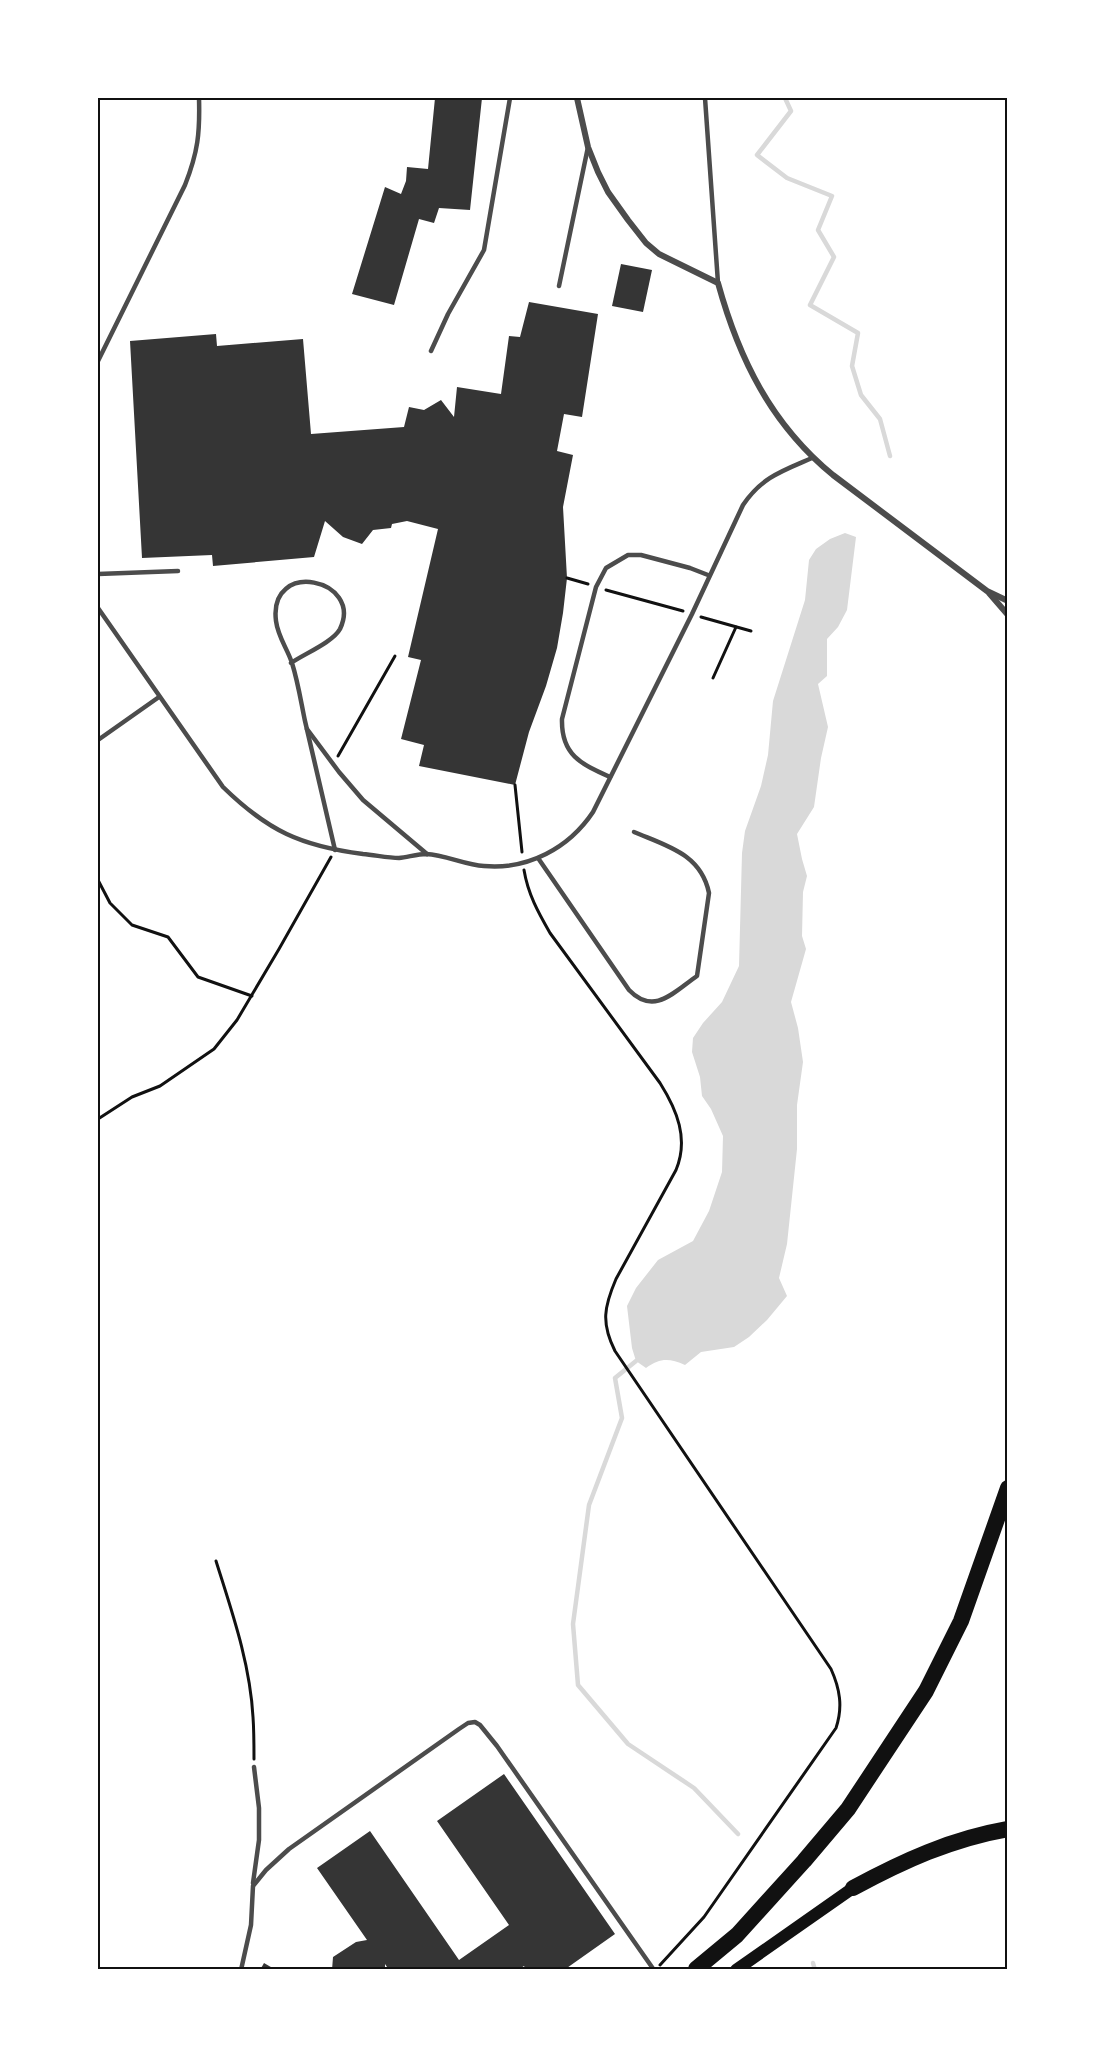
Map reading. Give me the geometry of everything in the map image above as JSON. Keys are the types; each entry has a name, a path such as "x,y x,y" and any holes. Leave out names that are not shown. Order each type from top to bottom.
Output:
{"highway":[{"path":"696,1969 737,1935 848,1809 926,1691 961,1621 1008,1488"},
{"path":"854,1888 902,1862 952,1842 1008,1829"}],"main road":[{"path":"736,1970 854,1888"}],"street":[{"path":"577,98 588,147 608,192 646,243 659,254 718,283 726,314 747,366 762,393 789,432 812,458 987,591 1008,615"},
{"path":"987,591 1008,601"}],"lane":[{"path":"98,361 185,185 196,157 199,140 199,98"},
{"path":"431,351 448,314 484,250 510,98"},
{"path":"705,98 718,283"},
{"path":"560,286 588,147"},
{"path":"98,609 223,787 241,805 285,835 307,844 335,850 398,858 427,854 486,867 523,863 562,846 585,825 751,492 773,475 812,458"},
{"path":"610,777 577,759 566,744 562,732 562,719 596,587 606,568 628,555 640,555 708,575"},
{"path":"98,574 178,571"},
{"path":"291,663 329,640 339,630 343,616 341,602 332,590 319,582 302,581 287,588 276,601 275,612 277,631 291,663 335,850"},
{"path":"98,740 159,698"},
{"path":"306,727 363,800 427,854"},
{"path":"538,858 629,990 637,999 651,1003 662,1001 697,976 709,893 707,880 691,859 634,832"},
{"path":"253,1886 266,1870 289,1850 459,1729 468,1723 475,1722 497,1746 655,1970"},
{"path":"241,1970 251,1925 259,1840 259,1808 254,1767"}],"path":[{"path":"567,578 751,631"},
{"path":"713,678 736,627"},
{"path":"333,764 394,656"},
{"path":"515,785 523,863 527,887 534,907 550,933 660,1083 670,1099 681,1128 683,1146 676,1170 616,1279 609,1296 605,1313 607,1336 620,1359 831,1670 838,1683 840,1698 840,1715 836,1728 704,1917 655,1970"},
{"path":"98,1119 132,1097 160,1086 214,1049 252,996 335,850"},
{"path":"98,880 110,903 132,925 168,937 198,977 252,996"},
{"path":"216,1562 239,1633 248,1677 254,1717 254,1767"}],"shaded area":[{"path":"845,533 856,537 847,610 838,627 827,639 827,676 818,684 828,727 814,807 797,834 807,876 803,892 802,936 806,949 791,1002 803,1062 797,1105 797,1149 787,1244 779,1278 787,1296 767,1320 734,1347 701,1352 685,1365 665,1360 646,1368 636,1361 632,1348 627,1306 636,1288 658,1260 693,1241 709,1211 722,1172 723,1136 711,1109 702,1096 700,1077 692,1052 693,1038 722,1002 739,966 742,853 745,831 761,786 768,755 773,701 805,600 809,560 816,549 830,539"}],"building":[{"path":"435,98 482,98 470,210 439,208 434,223 419,219 394,305 352,294 385,187 401,194 406,181 407,167 428,169"},
{"path":"621,264 652,270 643,312 612,306"},
{"path":"529,302 598,314 582,417 564,414 557,451 573,455 563,507 567,578 557,648 529,732 515,785 419,766 424,745 401,739 421,660 408,657 438,529 407,521 392,524 391,528 373,530 362,544 343,537 325,521 314,557 213,566 212,555 142,558 130,341 216,334 217,346 303,339 311,434 404,427 409,407 424,410 441,400 454,417 457,387 501,394 509,336 520,337"},
{"path":"504,1774 615,1934 564,1970 526,1970 524,1966 518,1970 389,1970 385,1964 385,1970 332,1970 333,1957 356,1942 367,1940 317,1868 370,1831 459,1960 509,1925 437,1821"},
{"path":"264,1963 276,1970 260,1970"}],"waterway":[{"path":"785,98 791,111 757,155 787,178 832,196 818,230 834,257 810,305 858,333 852,366 861,395 880,419 890,456"},
{"path":"636,1361 615,1378 622,1418 589,1505 573,1624 578,1685 628,1744 694,1788 738,1834"},
{"path":"813,1963 815,1970"}]}
